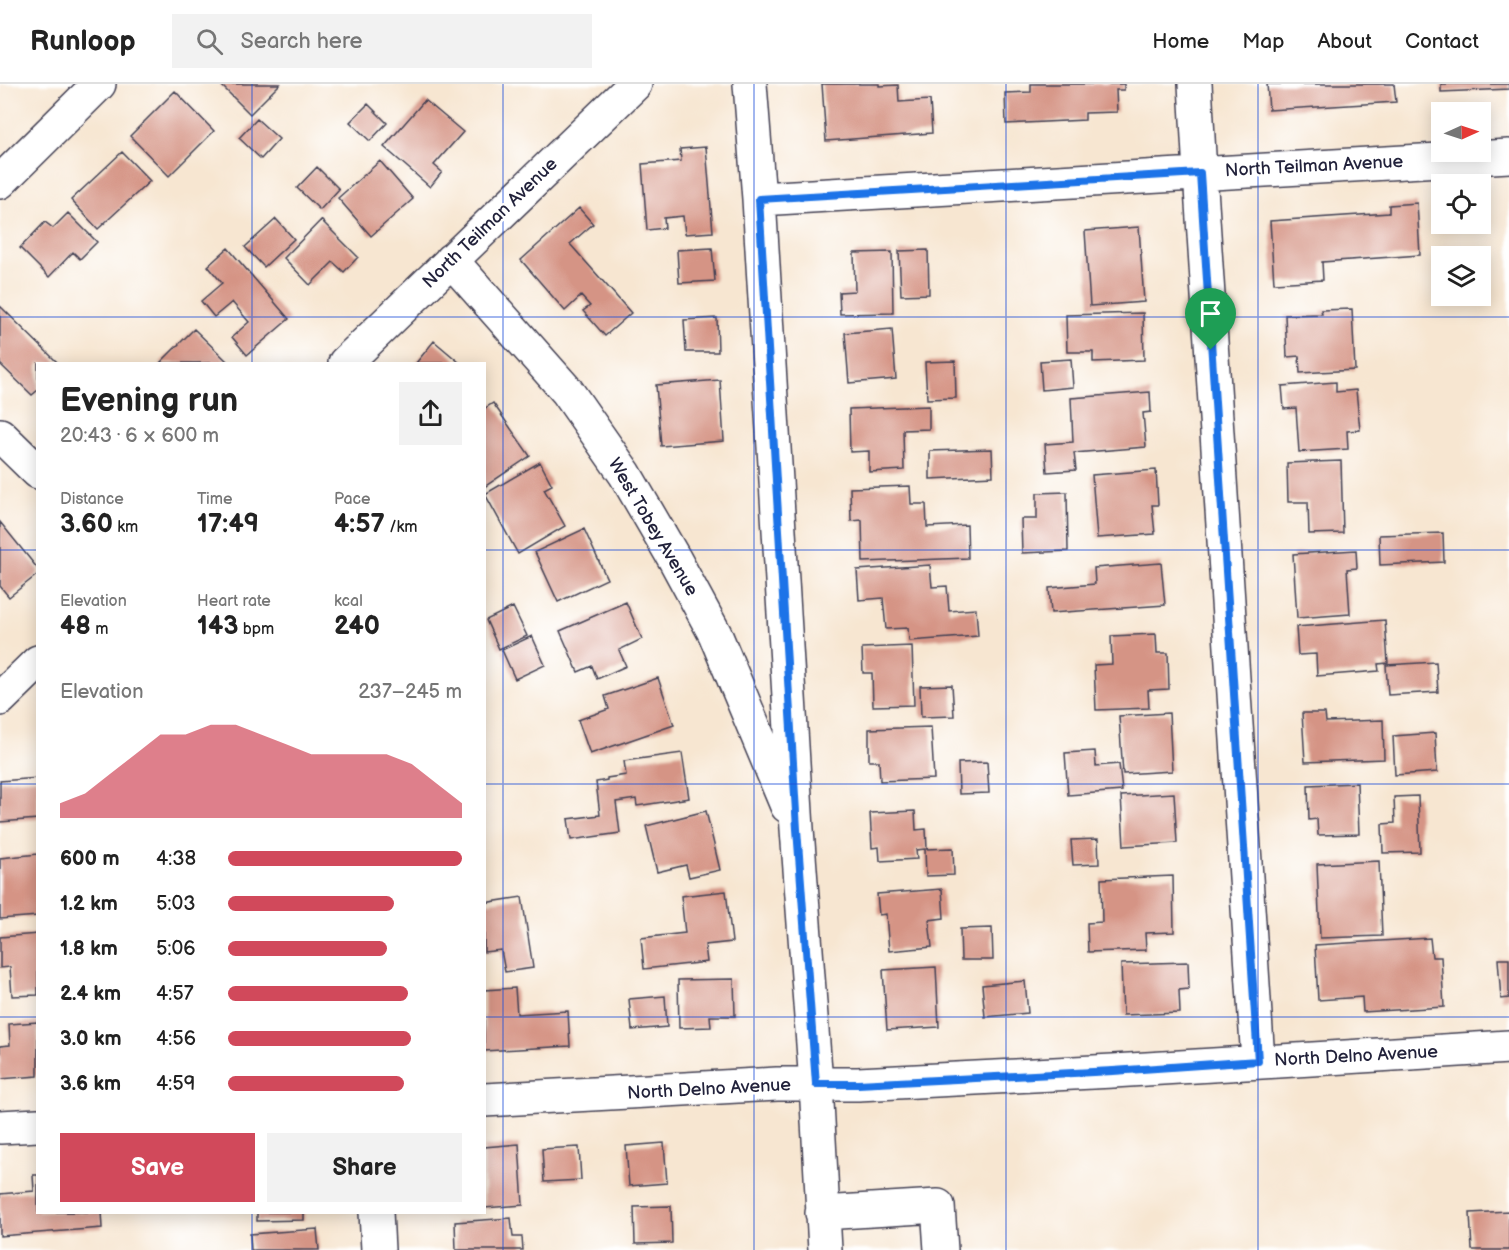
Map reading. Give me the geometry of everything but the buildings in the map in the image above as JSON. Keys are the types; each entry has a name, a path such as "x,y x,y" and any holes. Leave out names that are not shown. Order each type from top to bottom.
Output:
{"street":[{"path":"0,183 99,84"},
{"name":"North Teilman Avenue","path":"346,362 635,84"},
{"path":"750,84 825,1250"},
{"path":"1195,84 1258,1061"},
{"name":"North Teilman Avenue","path":"759,199 1509,156"},
{"name":"West Tobey Avenue","path":"451,260 567,391 625,474 715,634 797,829"},
{"path":"0,435 36,470"},
{"path":"0,699 36,664"},
{"name":"North Delno Avenue","path":"486,1100 777,1084 858,1084 1509,1047"},
{"path":"0,1127 36,1125"},
{"path":"822,1214 938,1206 941,1250"},
{"path":"376,1214 378,1250"}],"route":[{"path":"1200,173 1211,350 1258,1061 1113,1071 858,1084 816,1084 797,829 759,199 1200,173"}]}
